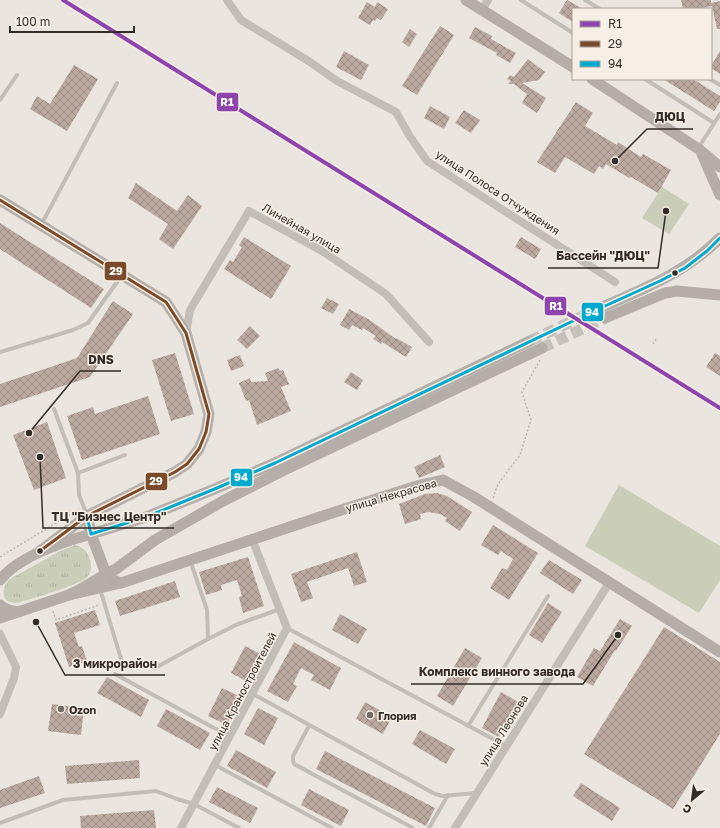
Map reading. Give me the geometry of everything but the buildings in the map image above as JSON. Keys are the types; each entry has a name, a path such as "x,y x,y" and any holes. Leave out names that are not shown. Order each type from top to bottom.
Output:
{"street":[{"name":"улица Полоса Отчуждения","path":"227,0 241,20 307,60 337,81 396,112 409,135 427,160 615,282"},
{"path":"466,0 485,5 572,66"},
{"path":"594,80 699,150 720,167"},
{"path":"699,150 720,195"},
{"path":"0,200 166,302 186,333 209,414 206,432 199,449 187,464 175,472 85,511 40,551 2,575"},
{"name":"Линейная улица","path":"186,333 190,310 249,210 322,251 386,294 429,342"},
{"path":"594,311 660,281 684,268 707,251 720,238"},
{"path":"605,318 665,293 677,291 720,295"},
{"path":"40,551 69,540 146,517 218,488 275,463 530,341"},
{"path":"0,618 69,595 116,569 155,540 223,501 282,471 542,353"},
{"name":"улица Некрасова","path":"69,595 121,582 420,485 443,480 468,493 720,652"},
{"path":"85,511 91,534 106,574 113,580 121,582"},
{"name":"улица Краностроителей","path":"181,828 287,628 252,539"},
{"name":"улица Леонова","path":"454,828 609,583"},
{"path":"0,604 10,611 20,612"},
{"path":"0,714 14,678 16,667 1,639"}],"lane":[{"path":"520,0 572,32"},
{"path":"585,0 598,8"},
{"path":"0,100 17,75"},
{"path":"647,80 714,123"},
{"path":"40,225 117,83"},
{"path":"699,150 720,114"},
{"path":"0,352 74,330 88,323 122,275"},
{"path":"54,409 78,473 79,495 85,511"},
{"path":"78,473 124,455"},
{"path":"190,560 207,610 208,639"},
{"path":"99,588 122,662 155,668 238,624 280,609"},
{"path":"468,726 548,596"},
{"path":"287,628 506,746"},
{"path":"115,674 214,728 231,735"},
{"path":"253,694 434,794 448,795 477,793"},
{"path":"309,726 293,756 294,764 413,828"},
{"path":"215,764 332,828"},
{"path":"0,823 63,800 156,791 194,804 239,828"},
{"path":"429,828 448,795"}],"path":[{"path":"653,344 657,337"},
{"path":"490,507 498,484 520,454 531,420 522,392 542,353"},
{"path":"0,557 85,511"},
{"path":"53,611 56,620 104,604"}],"green space":[{"path":"662,187 689,204 669,234 642,218"},
{"path":"619,485 720,546 720,580 699,613 585,546"},
{"path":"75,545 85,550 89,557 91,569 87,577 65,588 17,603 12,603 5,598 5,587 10,579 60,551"}],"tunnel":[{"path":"530,341 594,311"},
{"path":"542,348 605,318"}],"transit line":[{"name":"R1","path":"63,0 720,408"},
{"name":"29","path":"0,200 166,302 186,333 209,414 206,432 199,449 187,464 175,472 87,516 40,551"},
{"name":"94","path":"87,516 91,534 146,517 275,463 660,281 685,268 707,251 720,238"}],"place":[{"name":"ДЮЦ","path":"615,161"},
{"name":"Бассейн \"ДЮЦ\"","path":"666,211"},
{"name":"DNS","path":"29,433"},
{"name":"ТЦ \"Бизнес Центр\"","path":"40,457"},
{"name":"3 микрорайон","path":"36,622"},
{"name":"Комплекс винного завода","path":"618,635"},
{"name":"Ozon","path":"61,709"},
{"name":"Глория","path":"370,715"}]}
